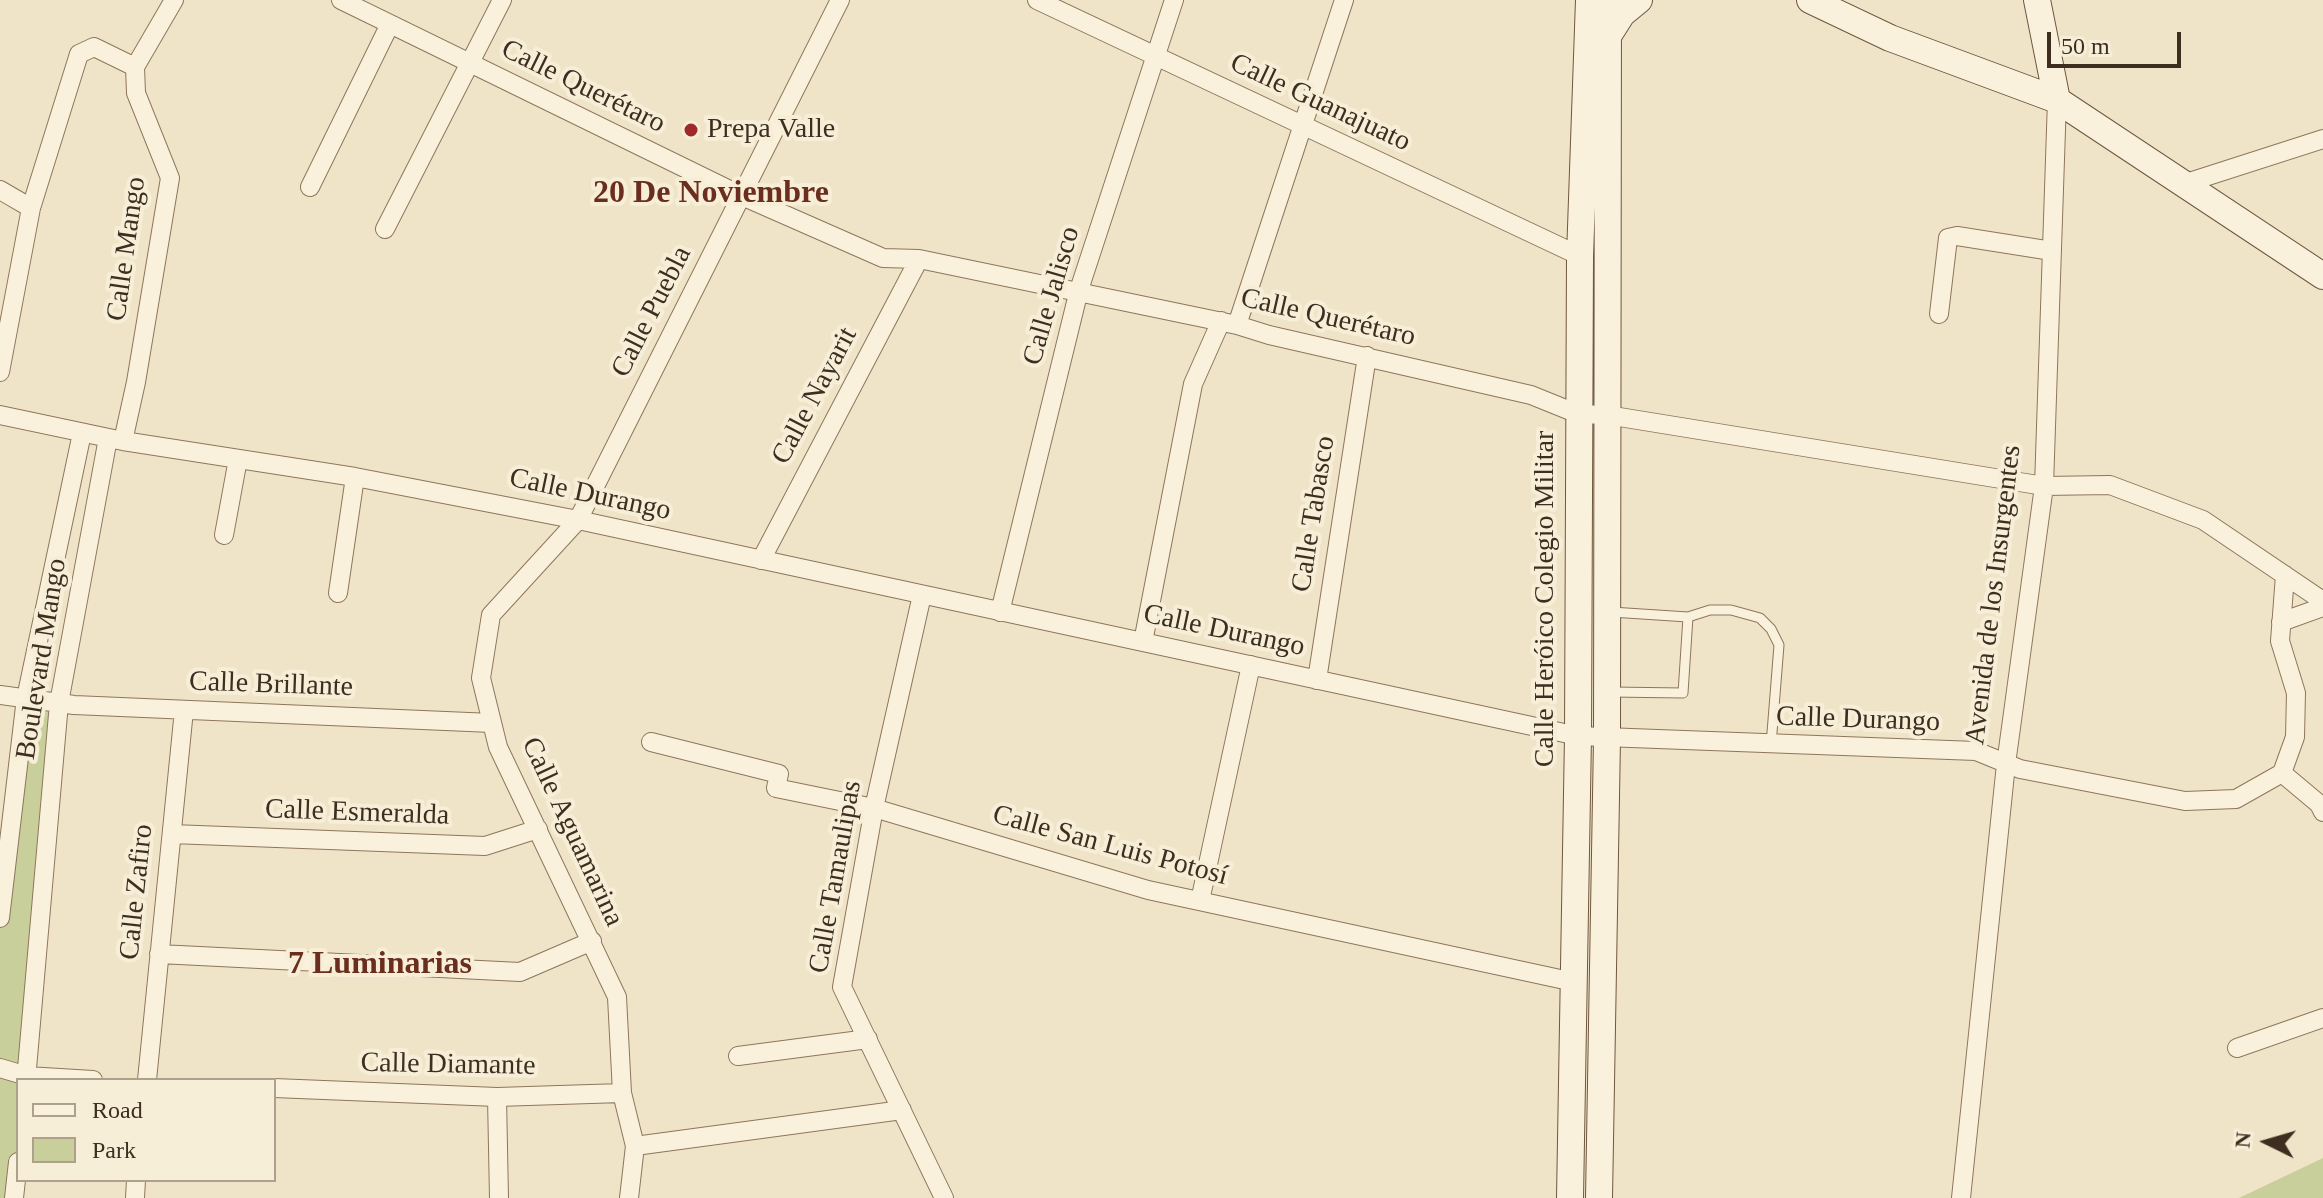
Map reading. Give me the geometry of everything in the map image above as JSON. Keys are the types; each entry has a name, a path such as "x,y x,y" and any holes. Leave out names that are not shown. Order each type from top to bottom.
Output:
{"main road":[{"name":"Calle Heróico Colegio Militar","path":"1589,0 1598,64 1607,415 1607,739 1599,1198"},
{"name":"Calle Heróico Colegio Militar","path":"1570,1198 1578,736 1580,256 1598,64 1608,36 1608,0"},
{"path":"1608,36 1622,14 1639,0"},
{"path":"1810,0 1890,38 2057,100 2323,276"},
{"name":"Avenida de los Insurgentes","path":"2037,0 2057,100"},
{"path":"1573,1022 1602,1025"}],"street":[{"path":"0,372 31,208 79,54 94,47 135,67 174,0"},
{"name":"Calle Querétaro","path":"341,0 742,196 883,258 919,259 1229,323 1531,395 1578,414 1607,415 2044,486 2110,485 2203,520 2323,601"},
{"path":"385,229 502,0"},
{"name":"Calle Puebla","path":"578,520 840,0"},
{"name":"Calle Guanajuato","path":"1037,0 1580,256"},
{"name":"Calle Jalisco","path":"1000,612 1079,290 1174,0"},
{"path":"1143,642 1193,384 1229,323 1304,126 1344,0"},
{"path":"310,187 390,24"},
{"name":"Calle Mango","path":"115,440 136,382 170,178 136,93 135,67"},
{"name":"Avenida de los Insurgentes","path":"1961,1198 2006,764 2044,486 2057,100"},
{"path":"2183,184 2323,139"},
{"path":"0,190 31,208"},
{"path":"1939,314 1948,238 1957,236 2052,251"},
{"name":"Calle Nayarit","path":"761,560 919,259"},
{"name":"Calle Tabasco","path":"1317,680 1367,356"},
{"name":"Calle Durango","path":"0,415 115,440 355,477 578,520 1578,736 1976,751 2035,772 2185,801 2236,799 2282,773"},
{"name":"Boulevard Mango","path":"0,918 26,698 82,433"},
{"name":"Boulevard Mango","path":"26,1078 53,702 115,440"},
{"path":"224,535 238,459"},
{"path":"338,593 355,477"},
{"name":"Calle Aguamarina","path":"578,520 491,615 481,678 498,747 617,997 622,1093 635,1146 629,1198"},
{"path":"2285,575 2280,641 2296,693 2295,737 2282,773 2319,804 2323,812"},
{"name":"Calle Tamaulipas","path":"922,595 874,808 842,987 944,1198"},
{"path":"2281,622 2323,607"},
{"path":"1200,901 1251,665"},
{"name":"Calle Brillante","path":"0,695 53,702 184,710 492,723"},
{"name":"Calle Zafiro","path":"147,1078 184,710"},
{"name":"Calle San Luis Potosí","path":"651,742 779,774 776,788 874,808 1148,890 1574,982"},
{"name":"Calle Esmeralda","path":"172,834 485,846 538,829"},
{"path":"159,954 520,972 592,941"},
{"path":"2237,1048 2323,1018"},
{"path":"738,1056 868,1039"},
{"path":"0,1068 26,1078"},
{"name":"Calle Diamante","path":"276,1088 497,1097 622,1093"},
{"path":"497,1097 499,1198"},
{"path":"635,1146 902,1110"}],"lane":[{"path":"1607,611 1688,617 1710,610 1731,610 1760,618 1771,629 1779,645 1771,745"},
{"path":"1607,692 1683,693 1688,617"}],"green space":[{"path":"26,698 59,703 16,1078 15,1198 0,1198 0,918"},
{"path":"2323,1158 2323,1198 2239,1198"}],"place":[{"name":"Prepa Valle","path":"691,130"}],"district":[{"name":"20 De Noviembre","path":"711,194"},
{"name":"7 Luminarias","path":"380,965"}]}
